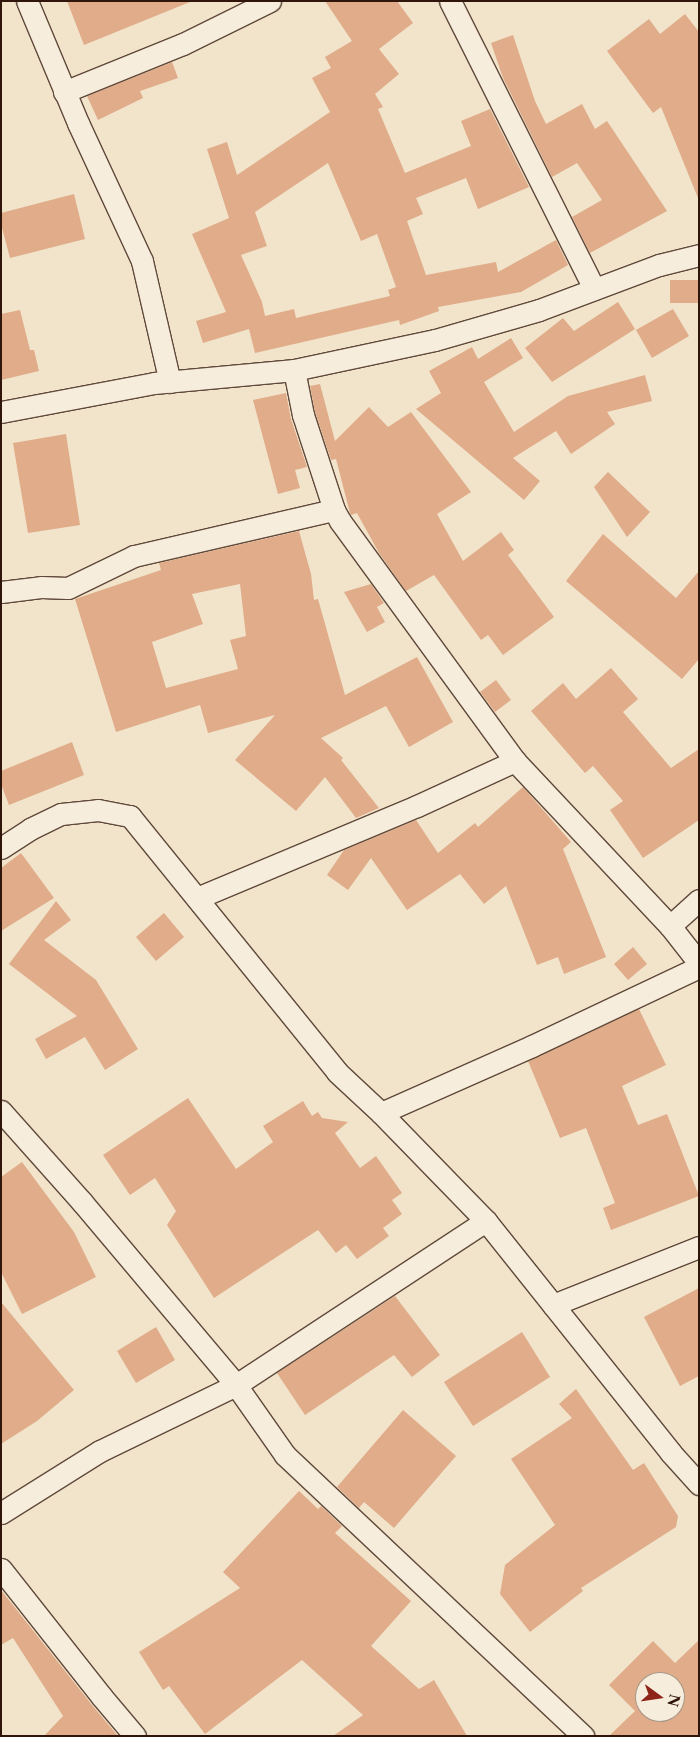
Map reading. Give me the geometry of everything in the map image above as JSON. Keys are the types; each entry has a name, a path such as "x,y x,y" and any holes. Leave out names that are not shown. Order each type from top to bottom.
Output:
{"street":[{"path":"27,1 64,92 142,261 170,382"},
{"path":"64,92 183,44 270,1"},
{"path":"450,1 594,289"},
{"path":"1,412 170,382 294,370 435,340 539,310 659,264 699,255"},
{"path":"294,370 303,415 334,510 516,761 670,926 699,963"},
{"path":"1,592 41,587 68,588 134,556 334,510"},
{"path":"197,898 416,806 516,761"},
{"path":"1,848 30,829 61,814 98,810 130,816 337,1072 381,1113 486,1222 671,1453 699,1484"},
{"path":"670,926 699,900"},
{"path":"381,1113 532,1046 699,967"},
{"path":"1,1111 82,1202 236,1385 285,1455 583,1736"},
{"path":"1,1513 100,1451 236,1385 486,1222"},
{"path":"553,1306 699,1247"},
{"path":"1,1569 102,1698 135,1736"}],"building":[{"path":"67,1 189,1 190,2 84,45"},
{"path":"325,1 397,1 413,23 379,49 399,74 375,94 383,107 378,109 405,173 471,146 461,121 490,109 529,187 478,209 466,178 416,198 423,214 407,221 426,275 496,262 498,272 556,240 568,265 521,292 438,307 439,311 400,325 399,320 255,353 249,329 203,343 196,321 226,312 192,234 229,218 207,149 227,142 237,175 330,112 312,78 331,68 325,57 352,41","holes":["328,163 361,241 377,234 396,287 388,290 390,296 296,318 294,309 265,316 262,302 241,255 267,246 255,212"]},
{"path":"685,14 699,32 698,198 661,107 653,113 607,51 649,19 660,34"},
{"path":"513,35 535,101 546,124 582,104 595,129 607,121 667,211 590,253 572,217 602,200 577,163 552,177 503,78 491,43"},
{"path":"172,62 178,78 140,91 143,98 98,120 87,96"},
{"path":"74,194 85,239 10,258 1,224 1,213"},
{"path":"670,280 699,280 699,303 670,303"},
{"path":"618,302 635,329 552,382 525,348 563,318 574,331"},
{"path":"673,309 689,336 652,358 636,330"},
{"path":"20,310 30,350 34,350 39,371 1,380 1,314"},
{"path":"511,338 523,358 484,382 514,432 568,396 645,375 652,401 607,412 615,424 571,454 556,431 513,458 540,481 524,500 416,409 441,393 429,371 472,347 478,359"},
{"path":"320,384 335,441 369,407 388,427 411,412 471,492 437,514 463,561 501,532 514,550 508,555 554,617 503,655 488,635 481,640 434,575 406,591 379,553 357,513 351,515 350,513 336,459 331,460 315,412 310,386"},
{"path":"286,393 291,419 307,467 295,470 300,488 278,494 253,400"},
{"path":"66,434 80,525 28,533 13,443"},
{"path":"608,472 650,512 627,537 594,487"},
{"path":"299,531 311,574 314,600 318,599 345,695 417,657 453,722 409,747 386,706 321,738 343,758 341,760 379,808 356,818 325,777 296,811 235,760 275,715 208,733 200,705 116,732 75,599 161,570 159,563","holes":["240,584 246,636 230,640 238,669 166,688 152,642 203,624 192,594"]},
{"path":"603,534 676,598 699,571 699,659 682,679 566,581"},
{"path":"371,584 384,603 377,607 385,622 367,632 344,592"},
{"path":"611,668 638,699 623,712 671,768 699,749 699,820 643,858 610,810 623,801 593,766 585,773 531,711 563,683 576,699"},
{"path":"496,680 511,700 495,712 480,692"},
{"path":"72,742 84,775 9,805 1,784 1,771"},
{"path":"523,787 571,842 563,849 606,957 564,974 558,957 537,965 506,886 484,904 460,874 407,910 371,858 348,890 327,875 344,850 416,820 438,853 475,823 478,827"},
{"path":"21,853 54,898 1,931 1,868"},
{"path":"56,901 71,920 44,940 96,980 138,1049 105,1070 85,1037 46,1059 35,1039 77,1016 9,964"},
{"path":"164,913 184,937 156,961 136,937"},
{"path":"633,947 647,964 628,980 614,964"},
{"path":"639,1009 666,1065 622,1086 638,1125 667,1114 699,1196 611,1230 603,1208 615,1203 586,1128 560,1138 528,1061"},
{"path":"188,1098 236,1169 273,1142 263,1126 303,1101 312,1116 318,1112 322,1118 348,1122 335,1133 360,1168 376,1156 402,1193 392,1200 402,1214 383,1228 389,1236 357,1259 346,1245 336,1253 318,1230 214,1298 167,1225 176,1211 155,1178 130,1195 103,1155"},
{"path":"22,1162 74,1232 96,1277 22,1314 1,1272 1,1177"},
{"path":"699,1288 699,1376 680,1386 644,1317"},
{"path":"395,1296 440,1355 412,1377 394,1355 305,1415 277,1373"},
{"path":"1,1302 74,1390 37,1421 1,1444"},
{"path":"156,1327 175,1360 136,1383 117,1351"},
{"path":"522,1332 550,1377 473,1426 444,1382"},
{"path":"576,1389 633,1470 644,1463 678,1516 676,1527 581,1588 583,1591 530,1632 500,1594 505,1565 555,1525 511,1459 572,1418 559,1404"},
{"path":"403,1410 456,1456 394,1528 364,1502 359,1508 337,1487"},
{"path":"299,1491 318,1509 321,1506 342,1526 335,1533 411,1601 371,1646 419,1689 434,1680 467,1736 333,1736 363,1715 302,1660 205,1734 169,1686 163,1690 139,1652 240,1588 223,1572"},
{"path":"1,1590 118,1736 44,1736 63,1716 13,1638 1,1645"},
{"path":"699,1640 699,1736 609,1736 635,1711 609,1685 653,1641 675,1663"}]}
